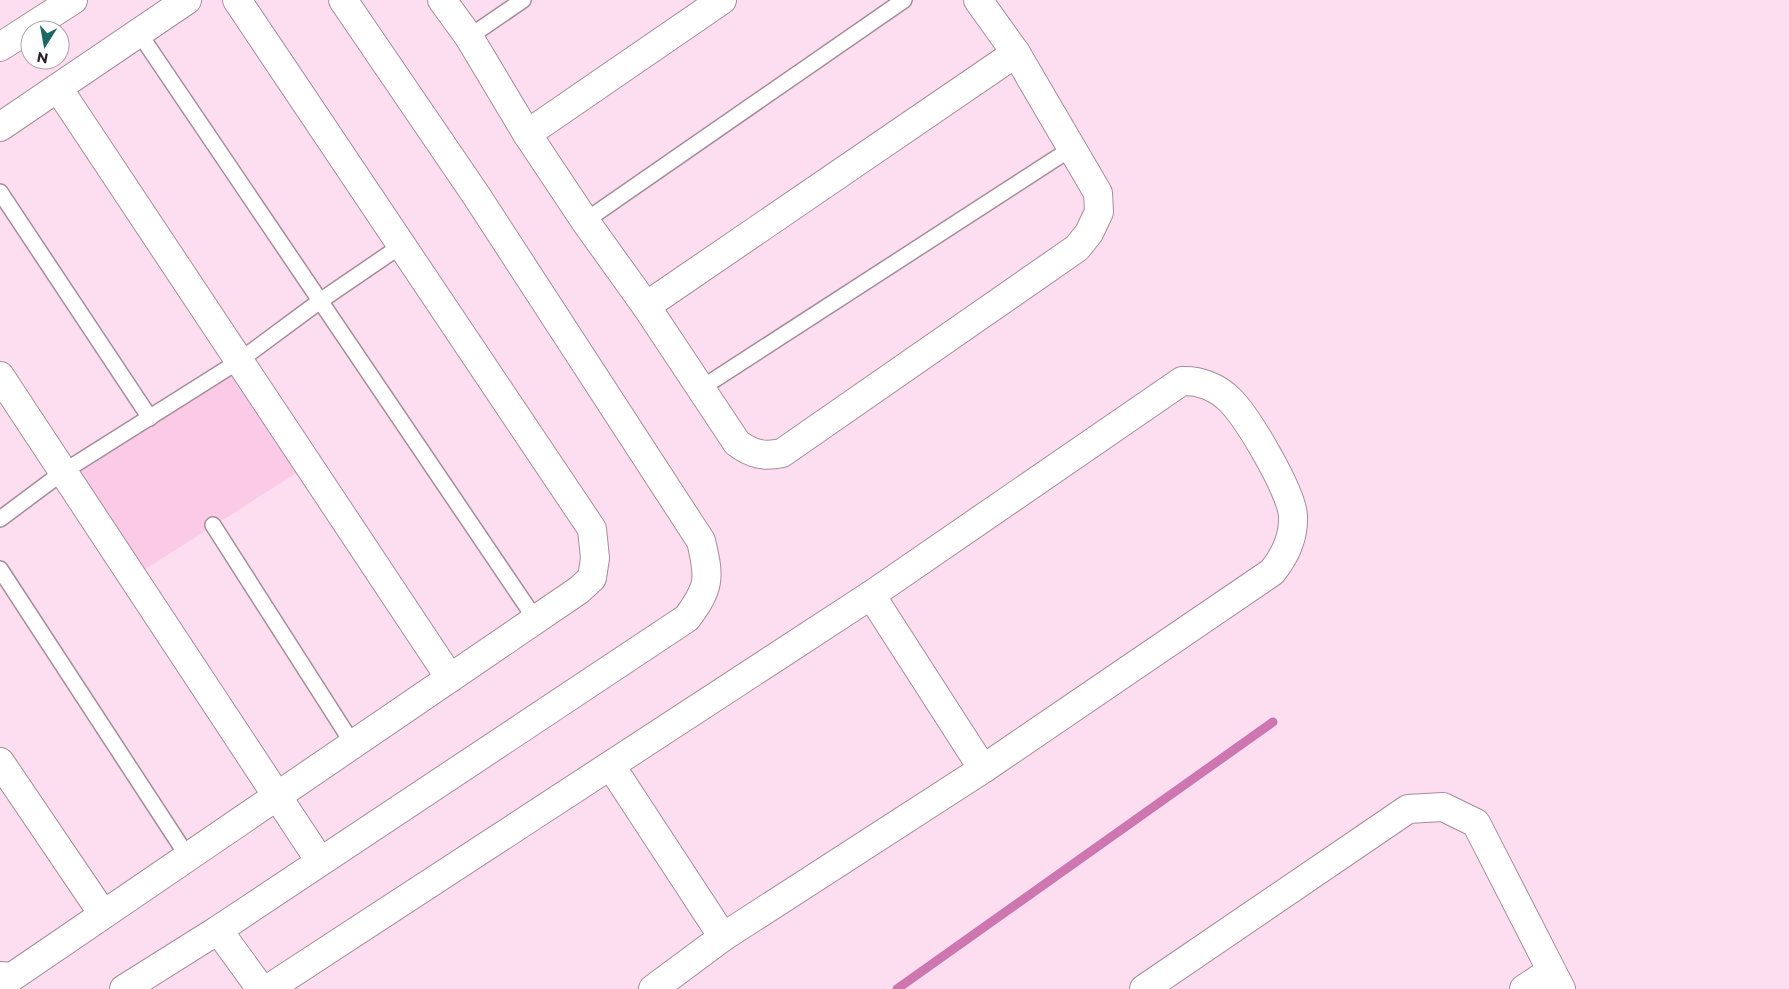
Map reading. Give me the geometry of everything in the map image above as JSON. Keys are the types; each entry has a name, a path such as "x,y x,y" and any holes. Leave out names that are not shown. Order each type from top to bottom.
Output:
{"street":[{"path":"0,47 73,0"},
{"path":"0,127 187,0"},
{"path":"0,976 12,977 536,620 579,590 592,578 595,558 592,529 237,0"},
{"path":"124,989 218,930 687,618 700,600 707,585 707,564 701,541 476,195 343,0"},
{"path":"442,0 469,37 527,134 585,221 646,306 737,443 747,451 769,456 782,453 1078,248 1090,232 1099,212 1098,193 1016,53 978,0"},
{"path":"527,134 722,0"},
{"path":"646,306 1016,53"},
{"path":"58,88 450,678"},
{"path":"0,376 320,861"},
{"path":"268,989 871,596 1182,381 1195,380 1209,386 1230,400 1276,470 1293,514 1291,536 1283,558 1272,572 982,769 722,937 652,989"},
{"path":"871,596 982,769"},
{"path":"0,762 103,914"},
{"path":"611,766 722,937"},
{"path":"1144,989 1408,809 1443,806 1476,823 1556,980 1524,989"},
{"path":"218,930 261,989"}],"lane":[{"path":"469,37 523,0"},
{"path":"585,221 904,0"},
{"path":"139,33 536,620"},
{"path":"700,389 1072,148"},
{"path":"0,192 150,418"},
{"path":"0,519 63,472 239,361 320,301 402,245"},
{"path":"213,525 353,744"},
{"path":"0,570 188,857"}],"shaded area":[{"path":"239,361 309,465 133,577 63,472"}],"waterway":[{"path":"897,989 1273,722"}]}
